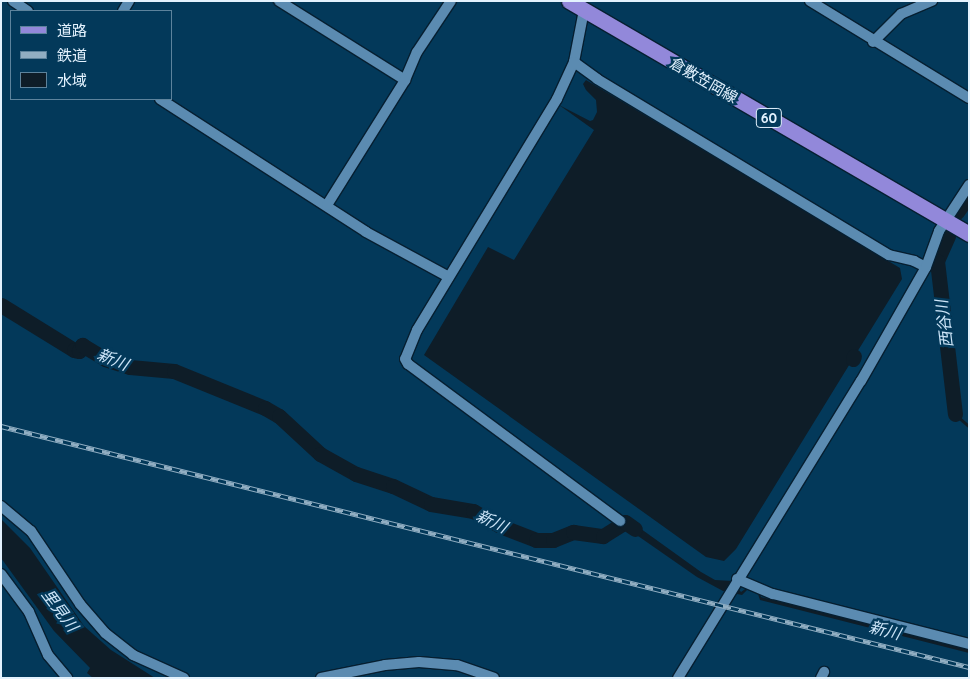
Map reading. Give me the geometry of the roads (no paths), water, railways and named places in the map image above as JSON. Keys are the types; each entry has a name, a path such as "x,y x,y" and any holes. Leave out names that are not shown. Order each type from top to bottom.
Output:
{"main road":[{"name":"倉敷笠岡線","path":"569,1 969,234"}],"street":[{"path":"13,1 26,10"},
{"path":"280,1 405,80"},
{"path":"327,205 405,80 417,52 451,1"},
{"path":"810,1 873,42 969,98"},
{"path":"873,42 901,14 932,1"},
{"path":"584,10 574,62 557,99 417,330 405,359 408,364 620,521"},
{"path":"574,62 597,79 889,255 926,267"},
{"path":"162,100 327,205 366,232 449,277"},
{"path":"678,678 860,381 926,267 945,221 969,185"},
{"path":"1,506 31,531 80,604 105,633 133,655 180,677"},
{"path":"1,574 29,612 48,655 67,678"},
{"path":"737,579 773,594 969,644"},
{"path":"321,678 385,665 419,662 457,665 494,678"}],"water":[{"path":"586,80 900,268 902,279 736,549 724,561 706,557 424,355 488,247 514,260 594,130 559,105 590,121 593,120 597,112 596,100 583,84"},
{"path":"591,493 701,572 715,580 732,581 741,592 748,587 759,590 761,597 962,647 969,649 969,653 760,600 757,591 748,589 742,595 723,591 697,577 628,529 623,519 590,495"},
{"name":"里見川","path":"1,519 30,548 84,626 111,650 155,678 93,678 87,673 90,668 54,631 1,558"}],"waterway":[{"name":"西谷川","path":"957,212 969,195"},
{"name":"西谷川","path":"948,236 937,261 955,414"},
{"name":"新川","path":"1,305 74,350 79,351 82,345 105,359 130,367 174,371 265,408 279,416 320,454 356,474 393,486 431,504 473,511 500,526 536,540 553,540 573,532 603,536 625,522 635,529"},
{"path":"955,414 969,426"}],"railway":[{"path":"1,426 969,667"}]}
